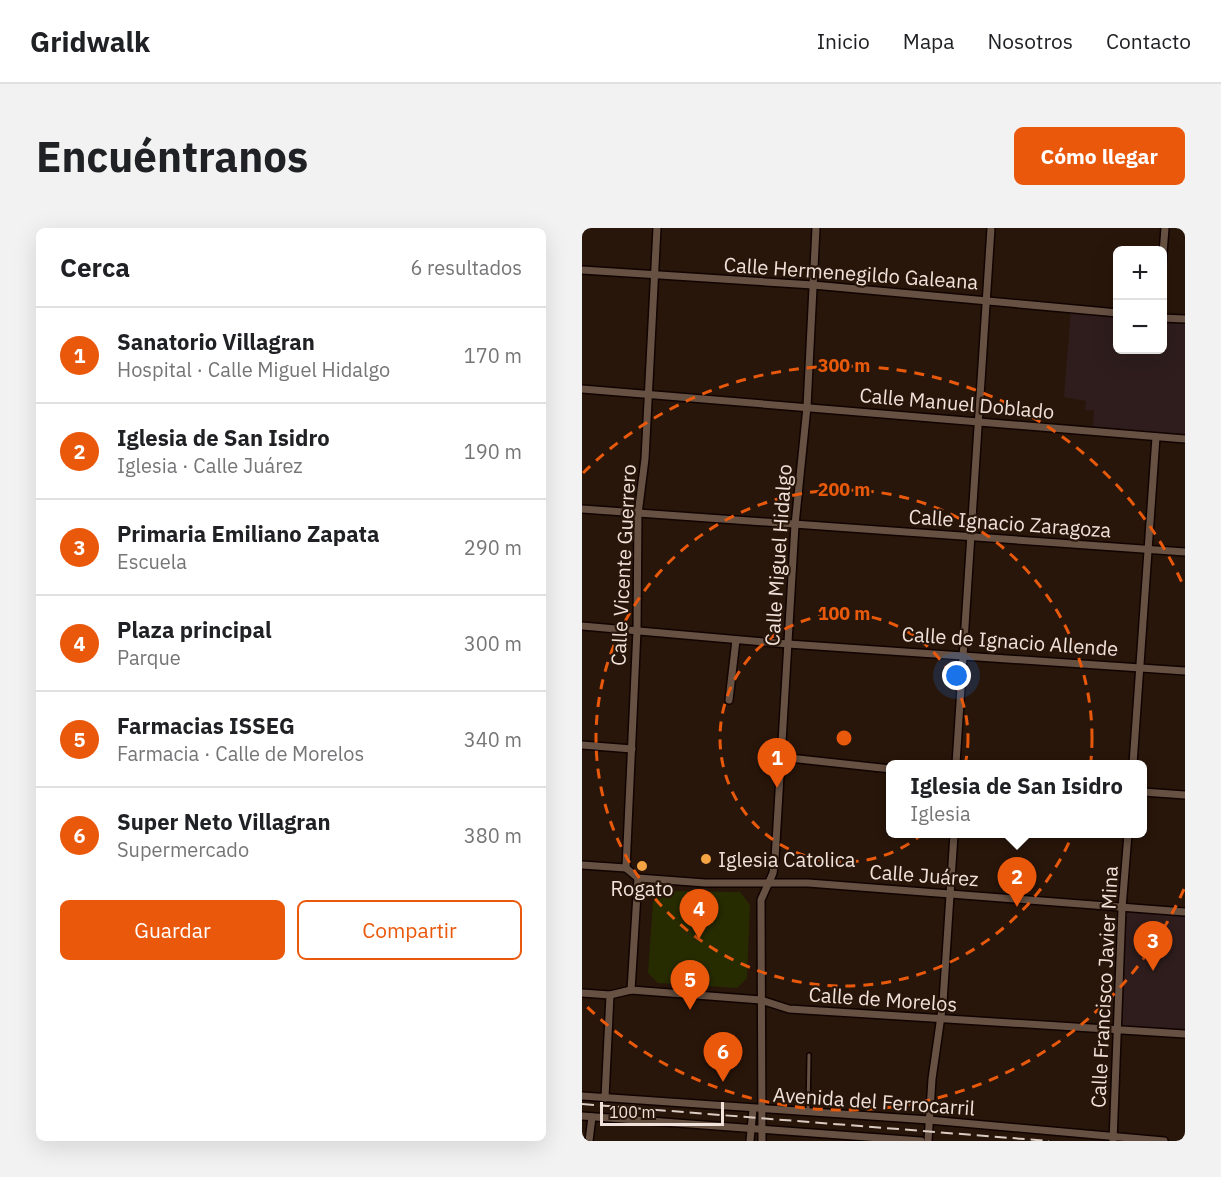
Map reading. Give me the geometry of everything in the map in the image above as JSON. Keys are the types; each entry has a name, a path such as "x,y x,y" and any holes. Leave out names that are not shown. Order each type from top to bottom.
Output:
{"street":[{"name":"Calle Vicente Guerrero","path":"626,868 637,630 638,514 648,395 657,228"},
{"name":"Calle Miguel Hidalgo","path":"761,1000 761,900 775,859 795,525 807,407 816,228"},
{"path":"956,760 969,537 980,421 992,228"},
{"path":"1164,246 1165,228"},
{"name":"Calle Hermenegildo Galeana","path":"582,270 813,285 1113,313"},
{"path":"1167,318 1185,319"},
{"name":"Calle Manuel Doblado","path":"582,389 1185,439"},
{"path":"1133,760 1138,666 1156,436"},
{"name":"Calle Ignacio Zaragoza","path":"582,509 1185,552"},
{"name":"Calle de Ignacio Allende","path":"582,626 788,645 962,654 1185,670"},
{"path":"729,700 736,640"},
{"path":"582,745 632,749"},
{"path":"780,757 886,768"},
{"path":"1147,792 1185,795"},
{"path":"928,1141 952,892 954,838"},
{"name":"Calle Francisco Javier Mina","path":"1113,1139 1122,908 1128,838"},
{"path":"582,865 626,868 638,878 631,990"},
{"name":"Calle Juárez","path":"638,878 705,883 808,884 952,892 1185,912"},
{"name":"Calle de Morelos","path":"582,993 610,995 631,990 761,1000 789,1009 1185,1034"},
{"path":"605,1098 610,995"},
{"path":"750,1141 751,1128 757,1109 761,1000"},
{"name":"Avenida del Ferrocarril","path":"582,1096 929,1120 1113,1139 1164,1141"},
{"path":"757,1109 762,1129 762,1141"},
{"name":"Avenida del Ferrocarril","path":"582,1116 921,1141"},
{"path":"589,1141 592,1116"}],"lane":[{"path":"807,1113 809,1055"}],"shaded area":[{"path":"1071,309 1113,314 1113,354 1167,354 1167,318 1185,320 1185,435 1093,426 1094,410 1085,410 1086,401 1064,397"},
{"path":"1122,908 1185,912 1185,1034 1119,1029"}],"green space":[{"path":"663,891 740,892 750,905 747,978 737,988 658,983 648,973 653,902"}],"railway":[{"path":"582,1104 1049,1141"}],"place":[{"name":"Sanatorio Villagran","path":"777,788"},
{"name":"Iglesia Catolica","path":"706,859"},
{"name":"Rogato","path":"642,866"},
{"name":"Iglesia de San Isidro","path":"1017,907"},
{"name":"Plaza principal","path":"699,939"},
{"name":"Primaria Emiliano Zapata","path":"1153,971"},
{"name":"Farmacias ISSEG","path":"690,1010"},
{"name":"Super Neto Villagran","path":"723,1082"}]}
